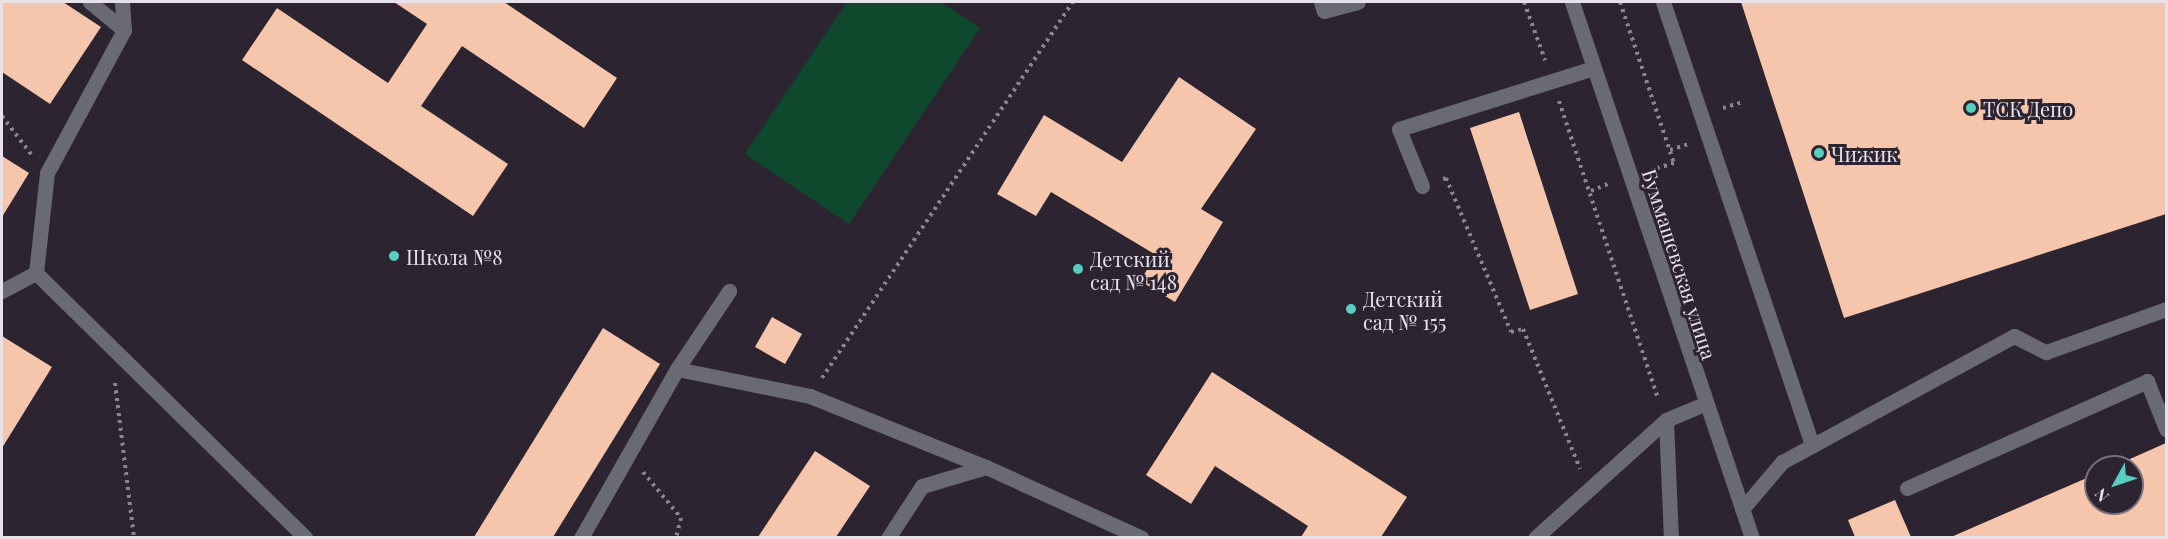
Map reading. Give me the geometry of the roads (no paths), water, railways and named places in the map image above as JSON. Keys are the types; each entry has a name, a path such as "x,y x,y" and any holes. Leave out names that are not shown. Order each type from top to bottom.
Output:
{"street":[{"path":"90,2 124,30"},
{"path":"36,273 47,173 124,30 122,2"},
{"path":"1321,2 1324,11 1358,2"},
{"name":"Буммашевская улица","path":"1572,2 1704,404 1752,537"},
{"path":"1663,2 1812,446"},
{"path":"1422,186 1399,129 1594,68"},
{"path":"2,291 36,273"},
{"path":"36,273 306,537"},
{"path":"581,537 677,369 729,291"},
{"path":"1742,509 1782,462 2014,336 2046,352 2166,309"},
{"path":"677,369 810,396 986,467 1142,537"},
{"path":"1907,488 2146,381 2166,429"},
{"path":"1535,537 1666,420 1704,404"},
{"path":"1666,420 1671,537"},
{"path":"888,537 922,486 986,467"}],"place":[{"name":"ТСК Депо","path":"1971,108"},
{"name":"Чижик","path":"1819,153"},
{"name":"Школа №8","path":"394,256"},
{"name":"Детский сад № 148","path":"1078,269"},
{"name":"Детский сад № 155","path":"1351,309"}]}
